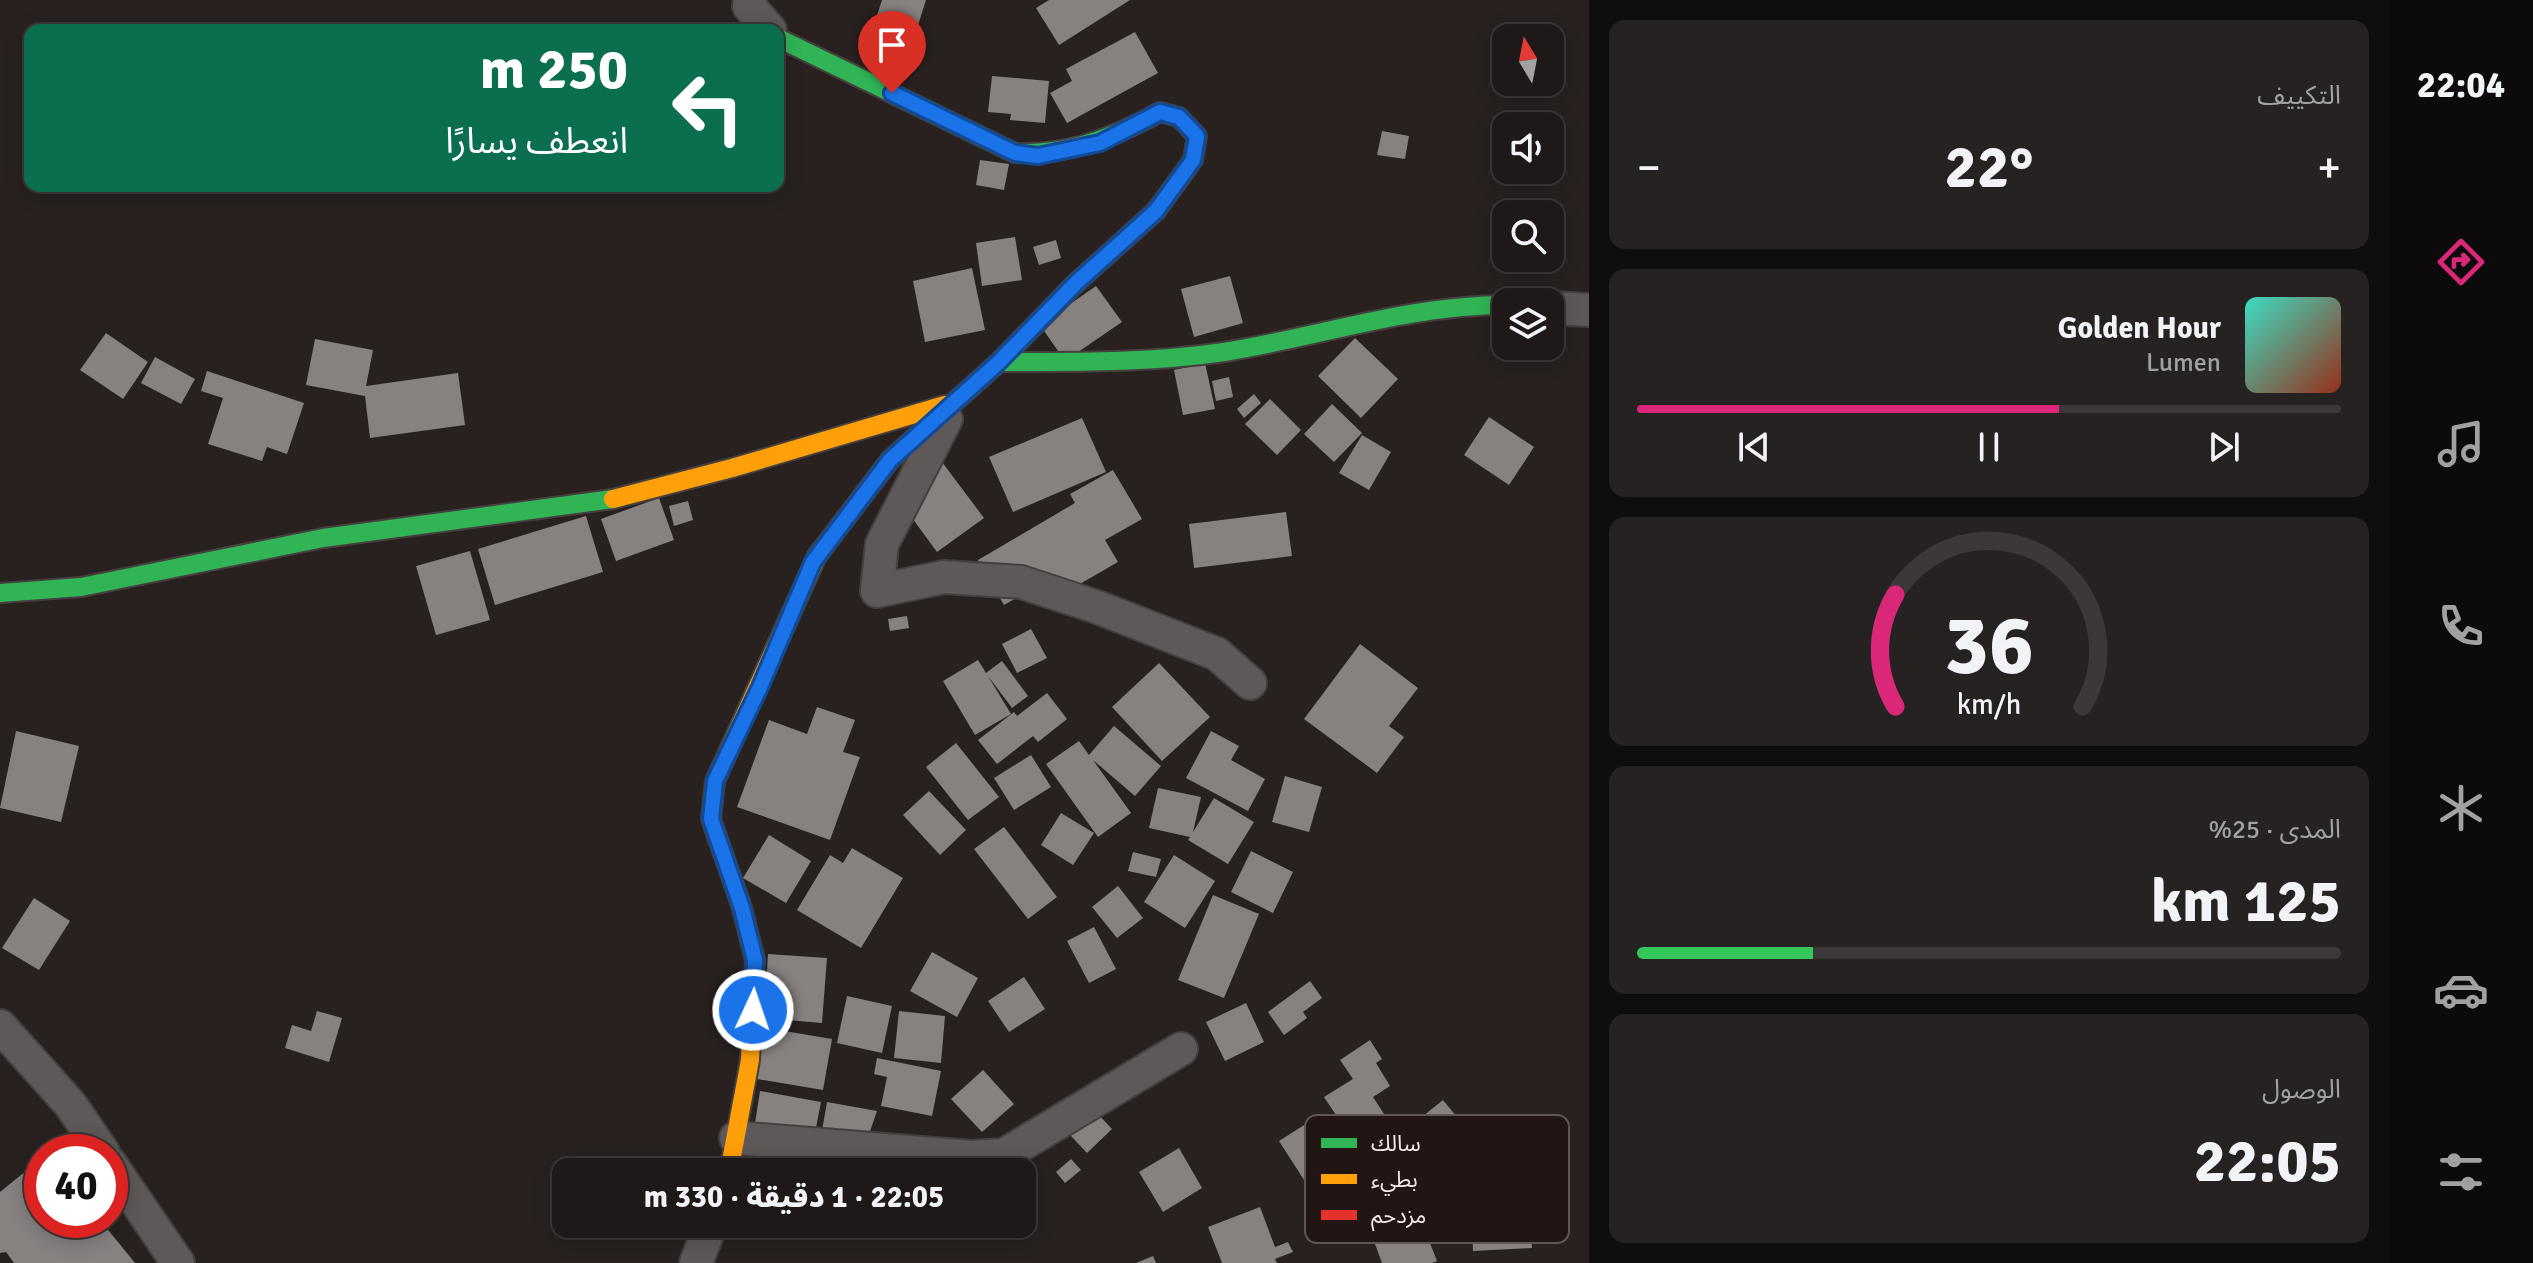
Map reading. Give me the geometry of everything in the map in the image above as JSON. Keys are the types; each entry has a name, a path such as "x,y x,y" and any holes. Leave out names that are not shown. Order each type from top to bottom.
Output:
{"street":[{"path":"750,0 749,6 765,24"},
{"path":"732,1158 750,1060 755,960 742,908 711,819 715,781 760,687 813,562 890,460 999,362 1076,283 1156,211 1193,160 1197,136 1179,117 1160,112 1100,143 1038,156 1015,153 784,41"},
{"path":"999,362 1115,362 1225,352 1379,318 1492,304"},
{"path":"1564,309 1589,310"},
{"path":"0,593 81,587 323,538 609,500 732,468 955,402"},
{"path":"955,402 882,544 877,591 944,577 1021,582 1097,607 1217,654 1250,683"},
{"path":"0,1026 70,1104 91,1134"},
{"path":"736,1138 971,1157 1004,1155 1181,1049"},
{"path":"128,1189 178,1263"},
{"path":"696,1263 706,1238"}],"building":[{"path":"882,0 926,0 914,38 874,25"},
{"path":"1049,0 1130,0 1059,45 1036,8"},
{"path":"1135,32 1158,73 1067,123 1050,93 1072,81 1066,69"},
{"path":"992,76 1049,81 1045,123 1010,120 1011,114 988,112"},
{"path":"1382,131 1409,136 1405,159 1377,155"},
{"path":"980,160 1009,164 1004,190 976,185"},
{"path":"1015,237 1022,280 982,286 976,243"},
{"path":"1056,240 1061,258 1039,265 1033,247"},
{"path":"972,268 985,330 925,342 913,281"},
{"path":"1230,276 1243,323 1194,337 1181,289"},
{"path":"1096,286 1122,322 1065,361 1040,325"},
{"path":"106,333 148,362 123,399 80,370"},
{"path":"1355,338 1398,379 1361,418 1318,376"},
{"path":"315,339 373,350 366,386 458,373 465,425 370,438 365,396 306,385"},
{"path":"155,357 195,379 181,404 141,383"},
{"path":"1205,363 1215,409 1183,415 1174,370"},
{"path":"207,371 304,403 287,454 267,447 262,461 208,444 223,398 201,391"},
{"path":"1229,377 1233,397 1216,401 1212,381"},
{"path":"1254,394 1261,403 1244,418 1237,409"},
{"path":"1270,399 1301,430 1277,455 1245,424"},
{"path":"1332,404 1362,433 1334,462 1304,434"},
{"path":"1489,417 1534,447 1509,485 1464,455"},
{"path":"1082,418 1106,472 1013,512 989,457"},
{"path":"1362,435 1391,452 1369,490 1339,473"},
{"path":"939,458 984,518 937,552 893,492"},
{"path":"1113,470 1142,519 1105,540 1118,562 1059,596 1049,579 1004,605 978,560 1075,503 1070,494"},
{"path":"659,498 674,540 616,561 601,519"},
{"path":"688,501 693,520 674,526 669,506"},
{"path":"1286,512 1292,556 1194,568 1189,524"},
{"path":"586,516 603,572 495,605 478,549"},
{"path":"470,551 490,620 436,635 416,566"},
{"path":"907,616 909,628 890,631 888,619"},
{"path":"1031,629 1047,658 1017,673 1002,644"},
{"path":"1360,644 1418,688 1389,726 1404,737 1377,773 1304,719"},
{"path":"978,660 986,673 1002,661 1028,696 1012,708 988,676 1011,714 975,735 943,681"},
{"path":"1159,663 1210,717 1162,761 1112,707"},
{"path":"1047,693 1067,719 1038,742 1033,736 997,764 978,740 1014,712 1017,716"},
{"path":"817,707 855,720 843,752 860,757 830,840 737,807 769,720 807,734"},
{"path":"1114,726 1161,766 1135,796 1093,760 1131,813 1098,837 1046,764 1079,741 1089,755"},
{"path":"16,731 79,746 61,822 0,808"},
{"path":"1211,731 1239,746 1231,760 1265,779 1248,811 1186,778"},
{"path":"956,743 999,797 968,820 926,767"},
{"path":"1031,755 1051,787 1014,810 994,778"},
{"path":"1285,776 1322,787 1309,832 1272,822"},
{"path":"1158,788 1201,797 1193,832 1214,798 1254,822 1228,864 1188,840 1190,837 1149,828"},
{"path":"929,791 966,830 940,855 903,815"},
{"path":"1061,813 1094,833 1073,865 1041,845"},
{"path":"1004,827 1057,897 1028,919 974,849"},
{"path":"769,835 811,861 786,903 743,878"},
{"path":"852,848 903,878 861,948 797,910 830,855 843,863"},
{"path":"1251,851 1293,872 1273,913 1231,892"},
{"path":"1133,852 1161,859 1156,877 1128,871"},
{"path":"1174,855 1215,881 1185,928 1144,902"},
{"path":"1118,886 1143,918 1117,938 1092,907"},
{"path":"1213,895 1259,914 1224,998 1178,980"},
{"path":"34,898 70,921 39,970 2,948"},
{"path":"1094,927 1116,969 1089,983 1067,941"},
{"path":"932,952 978,978 957,1017 910,991"},
{"path":"768,954 827,958 822,1023 764,1018"},
{"path":"1024,977 1045,1009 1009,1032 988,1001"},
{"path":"1310,981 1322,998 1303,1012 1307,1018 1284,1035 1268,1012"},
{"path":"847,996 892,1006 882,1053 837,1043"},
{"path":"1246,1003 1264,1042 1225,1061 1206,1022"},
{"path":"317,1011 342,1018 329,1062 285,1048 292,1025 311,1031"},
{"path":"899,1011 945,1016 941,1063 894,1058"},
{"path":"760,1027 832,1039 823,1090 751,1078"},
{"path":"1370,1040 1382,1059 1376,1063 1390,1086 1373,1097 1385,1115 1336,1115 1324,1097 1353,1079 1340,1060"},
{"path":"877,1058 941,1071 932,1116 881,1106 887,1077 874,1074"},
{"path":"983,1070 1014,1104 982,1132 951,1099"},
{"path":"760,1091 821,1102 815,1133 755,1123"},
{"path":"1080,1095 1112,1129 1087,1153 1055,1119"},
{"path":"1443,1100 1455,1115 1424,1115"},
{"path":"827,1102 877,1111 866,1143 820,1142"},
{"path":"1305,1125 1305,1181 1279,1141"},
{"path":"1179,1148 1202,1188 1163,1212 1139,1172"},
{"path":"1071,1159 1081,1170 1065,1183 1056,1172"},
{"path":"24,1173 24,1238 115,1238 135,1263 14,1263 6,1252 0,1253 0,1192"},
{"path":"1260,1207 1275,1247 1288,1242 1293,1252 1275,1259 1277,1263 1222,1263 1208,1227"},
{"path":"1375,1243 1430,1243 1437,1261 1432,1263 1382,1263"},
{"path":"1473,1243 1532,1243 1532,1248 1473,1251"},
{"path":"1153,1256 1156,1263 1136,1263"}],"traffic: fast":[{"path":"784,41 1015,153 1050,152 1083,145 1147,119"},
{"path":"999,362 1112,361 1196,356 1434,310 1492,305"},
{"path":"0,593 81,587 323,538 613,499"}],"traffic: slow":[{"path":"613,499 732,468 945,405"},
{"path":"732,1158 750,1060 755,960 742,908 711,819 715,781 817,556"}],"traffic: jam":[{"path":"817,556 890,460 999,362 1076,283 1156,211 1193,160 1197,136 1179,117 1160,112 1147,119"}],"route":[{"path":"753,1010 755,960 742,908 711,819 715,781 760,687 813,562 890,460 999,362 1076,283 1156,211 1193,160 1197,136 1179,117 1160,112 1100,143 1038,156 1015,153 892,93"}]}
